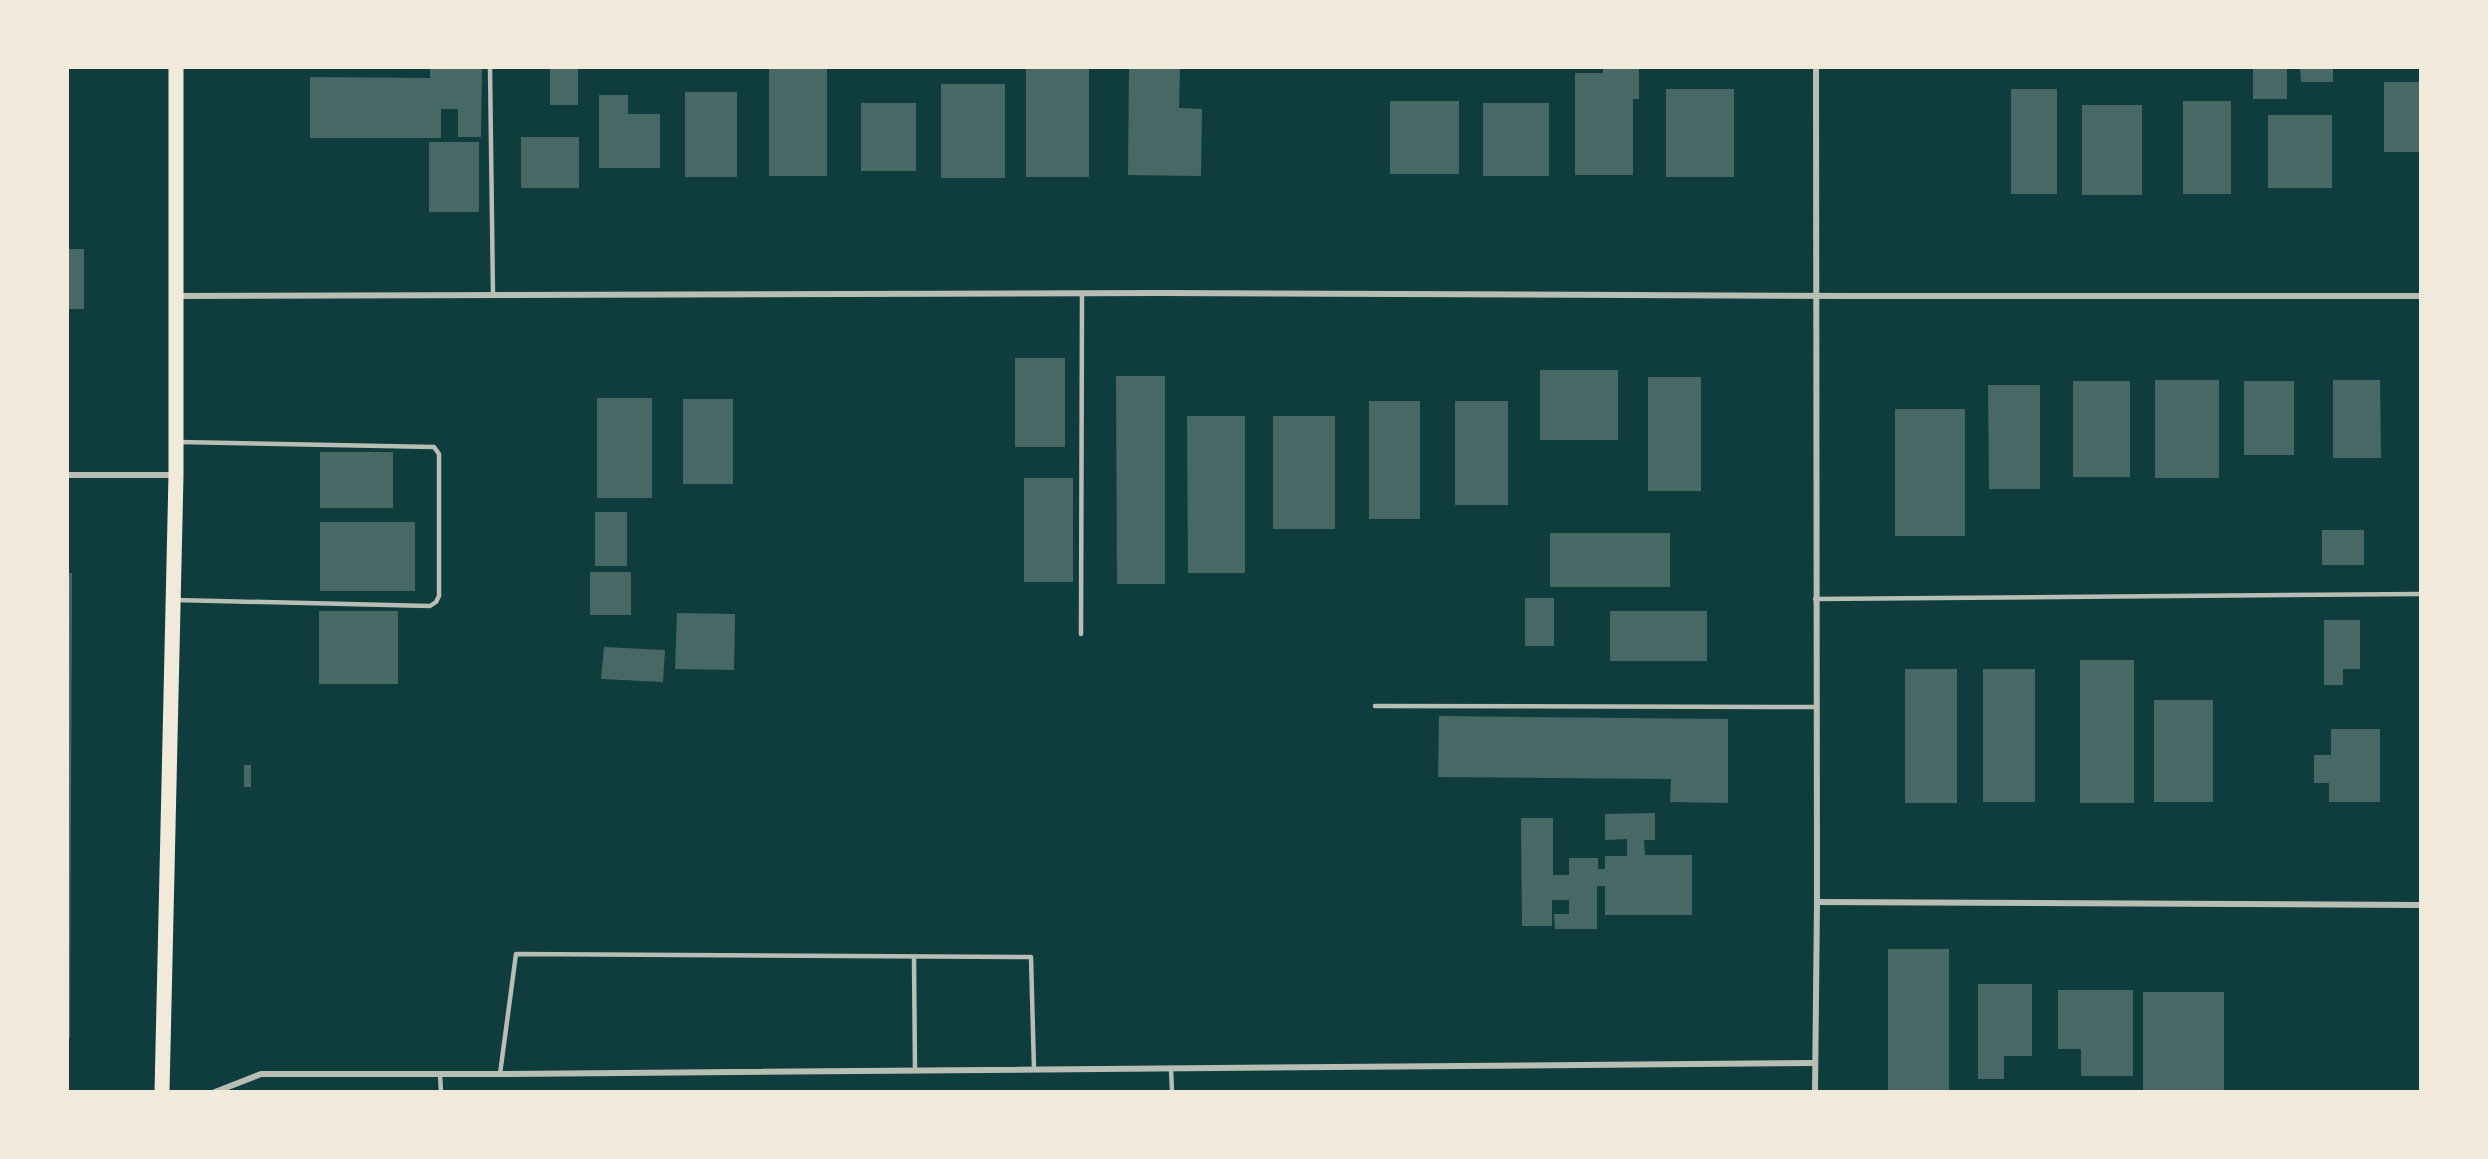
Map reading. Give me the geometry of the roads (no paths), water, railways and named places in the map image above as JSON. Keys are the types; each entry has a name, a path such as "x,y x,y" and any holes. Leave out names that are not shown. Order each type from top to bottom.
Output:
{"main road":[{"path":"162,1092 176,475 176,68"}],"street":[{"path":"1815,1092 1817,902 1816,68"},
{"path":"175,296 1082,293 2421,296"},
{"path":"68,475 176,475"},
{"path":"1817,902 2421,905"},
{"path":"215,1092 261,1074 915,1071 1815,1062"}],"lane":[{"path":"490,68 493,296"},
{"path":"1081,634 1082,293"},
{"path":"173,600 430,606 439,596 439,454 434,447 176,442"},
{"path":"1815,599 2421,594"},
{"path":"1375,706 1816,707"},
{"path":"500,1074 516,954 1031,957 1034,1069"},
{"path":"914,957 915,1071"},
{"path":"1171,1068 1172,1092"},
{"path":"440,1074 441,1092"}]}
